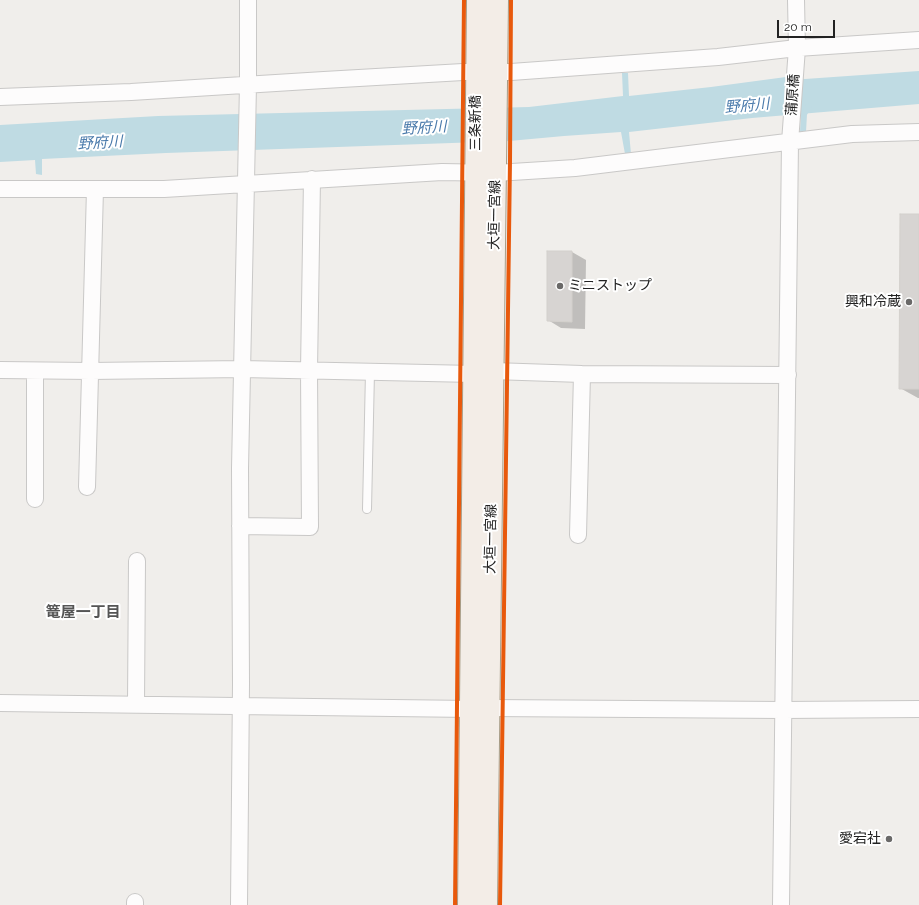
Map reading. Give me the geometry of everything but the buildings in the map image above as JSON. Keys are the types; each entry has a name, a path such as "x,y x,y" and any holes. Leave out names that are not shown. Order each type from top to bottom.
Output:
{"main road":[{"path":"478,0 487,72"},
{"path":"487,72 497,0"},
{"name":"三条新橋","path":"486,173 487,72"},
{"name":"大垣一宮線","path":"486,173 480,709 486,905"},
{"name":"大垣一宮線","path":"469,905 480,709"}],"street":[{"path":"239,905 241,706 240,468 248,85 248,0"},
{"name":"蒲原橋","path":"781,905 790,142 797,48 796,0"},
{"path":"0,97 131,92 324,80 586,68 718,57 797,48 919,40"},
{"path":"0,189 164,189 442,172 486,173 575,168 852,134 919,132"},
{"path":"240,526 310,527 309,370 312,179"},
{"path":"87,487 95,189"},
{"path":"0,370 91,371 242,369 370,372 788,375"},
{"path":"35,371 35,499"},
{"path":"578,535 582,374"},
{"path":"136,704 137,561"},
{"path":"0,703 480,709 919,709"}],"lane":[{"path":"368,509 370,372"}],"water":[{"name":"野府川","path":"919,71 919,104 752,118 629,132 631,154 625,154 621,132 509,141 166,153 42,159 42,175 36,174 35,160 0,162 0,125 158,116 529,107 623,96 622,73 628,73 629,96 786,77 805,79"}],"waterway":[{"path":"803,132 804,114 808,107"}],"cycle path":[{"path":"455,905 464,0"},
{"path":"500,905 511,0"}],"place":[{"name":"ミニストップ","path":"560,286"},
{"name":"興和冷蔵","path":"909,302"},
{"name":"愛宕社","path":"889,839"}],"district":[{"name":"篭屋一丁目","path":"83,612"}]}
